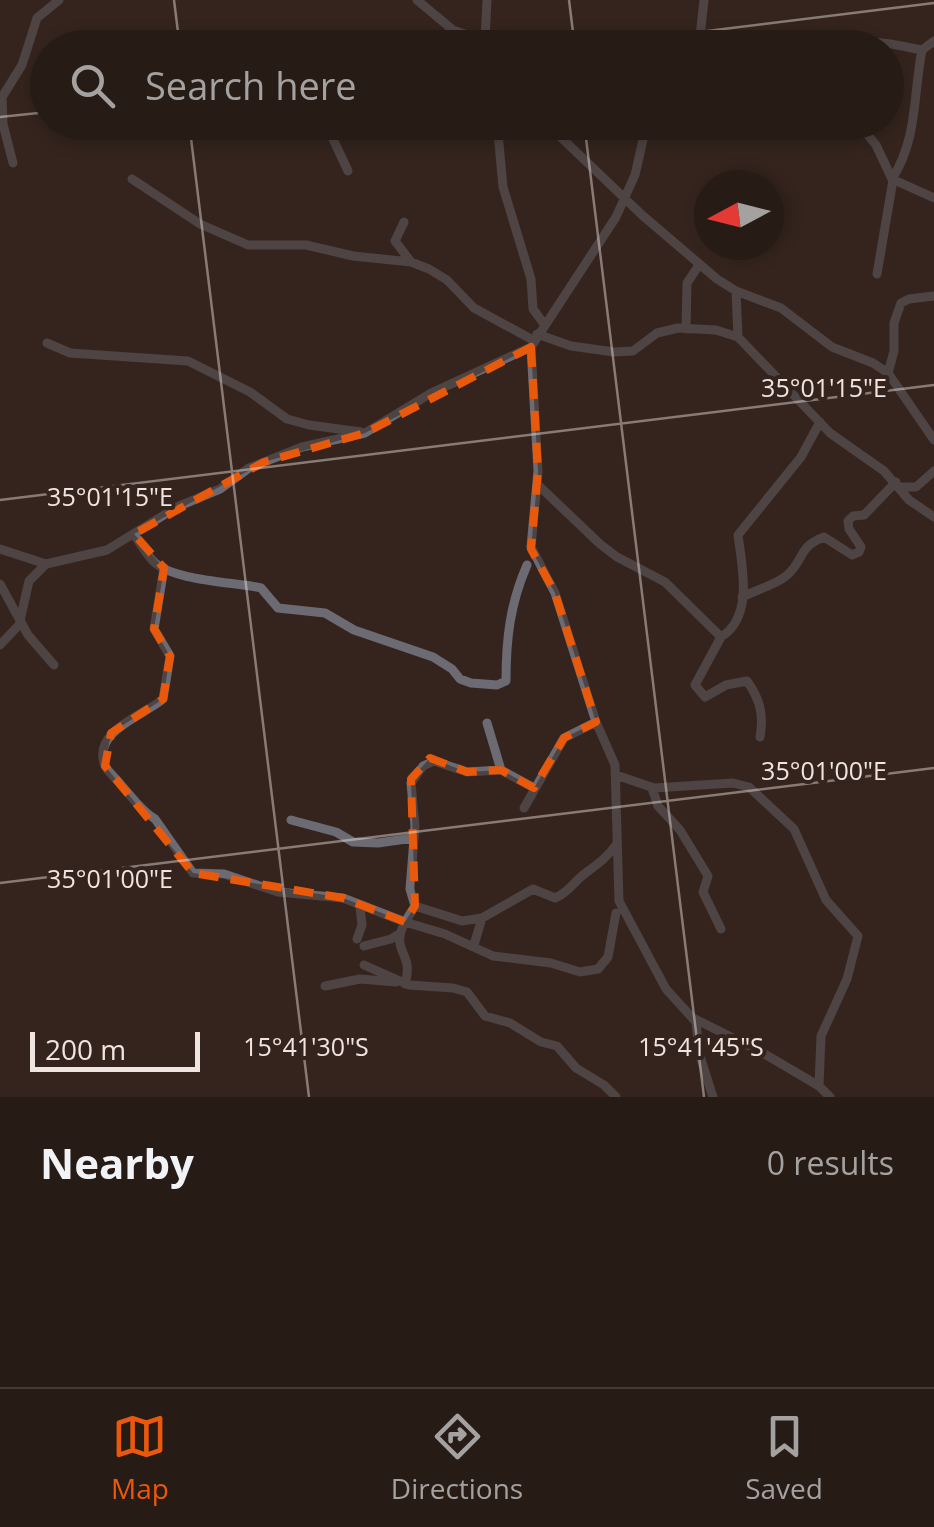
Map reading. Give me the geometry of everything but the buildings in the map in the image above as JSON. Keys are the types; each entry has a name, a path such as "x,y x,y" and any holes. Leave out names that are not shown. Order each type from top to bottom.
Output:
{"street":[{"path":"32,30 36,18 60,0"},
{"path":"418,0 453,30"},
{"path":"486,30 487,0"},
{"path":"699,30 704,0"},
{"path":"13,163 3,124 2,97 22,66 30,39"},
{"path":"877,274 892,179 915,120 922,50 934,41"},
{"path":"904,46 922,50"},
{"path":"334,140 348,172"},
{"path":"499,140 503,187 531,279 533,309 544,324"},
{"path":"564,140 699,265 736,291 781,308 832,347 888,373 934,440"},
{"path":"0,549 46,564 86,557 116,546 177,507 220,489 264,462 369,431 431,393 534,340 574,285 625,198 644,140"},
{"path":"872,140 892,179 934,198"},
{"path":"132,179 200,224 248,245 306,245 353,256 411,262 440,274 474,308 534,340 625,352 633,351 657,334 686,328 716,330 738,337 820,422 934,516"},
{"path":"404,222 395,241 411,262"},
{"path":"686,328 687,283 699,265"},
{"path":"736,291 738,337"},
{"path":"888,373 894,352 894,323 902,303 909,298 934,296"},
{"path":"534,340 537,484 532,551 555,593 596,722 611,752 616,775 621,906 666,989 694,1019 819,1086 830,1097"},
{"path":"47,343 70,353 188,361 250,392 287,419 334,429 369,431"},
{"path":"760,736 760,707 747,681 726,685 705,697 695,686 721,637 738,617 742,563 738,534 801,458 820,422"},
{"path":"898,484 916,487 934,471"},
{"path":"537,484 617,557 666,582 721,637"},
{"path":"742,597 789,575 808,544 824,537 852,555 859,552 861,547 848,529 848,521 864,515 898,484"},
{"path":"134,534 154,563 164,568 226,585 261,588 278,608 326,613 354,630 433,657 452,668 460,679 497,685 506,681 506,634 527,565"},
{"path":"0,646 20,622 29,581 46,564"},
{"path":"164,568 154,622 170,656 163,699 148,713 137,715 112,734 104,750 106,766 146,814 155,819 193,873 224,874 278,892 343,898 504,958 580,972 592,971 608,958 616,912"},
{"path":"0,584 20,622 54,665"},
{"path":"524,808 564,738 596,722"},
{"path":"486,724 500,770"},
{"path":"416,906 410,888 411,783 423,766 434,760 467,772 500,770 534,788"},
{"path":"616,775 652,788 733,782 749,787 794,828 826,900 857,933 847,980 822,1036 819,1086"},
{"path":"652,788 658,806 680,830 708,876 703,892 721,929"},
{"path":"291,820 336,832 353,842 413,838"},
{"path":"416,906 462,920 482,918 533,889 555,898 602,864 616,845"},
{"path":"402,983 409,962 398,946 399,934 416,906"},
{"path":"360,907 361,943 391,939 399,934"},
{"path":"474,945 482,918"},
{"path":"364,965 402,983"},
{"path":"325,986 360,979 467,992 485,1016 510,1023 540,1042 556,1046 576,1068 616,1097"},
{"path":"694,1019 703,1070 713,1097"}],"highlighted area":[{"path":"531,347 538,471 531,549 555,593 596,722 564,738 534,788 501,770 467,772 430,758 411,779 415,906 405,922 343,898 193,873 105,766 111,733 163,699 170,656 154,629 164,568 134,534 264,462 365,433"}]}
